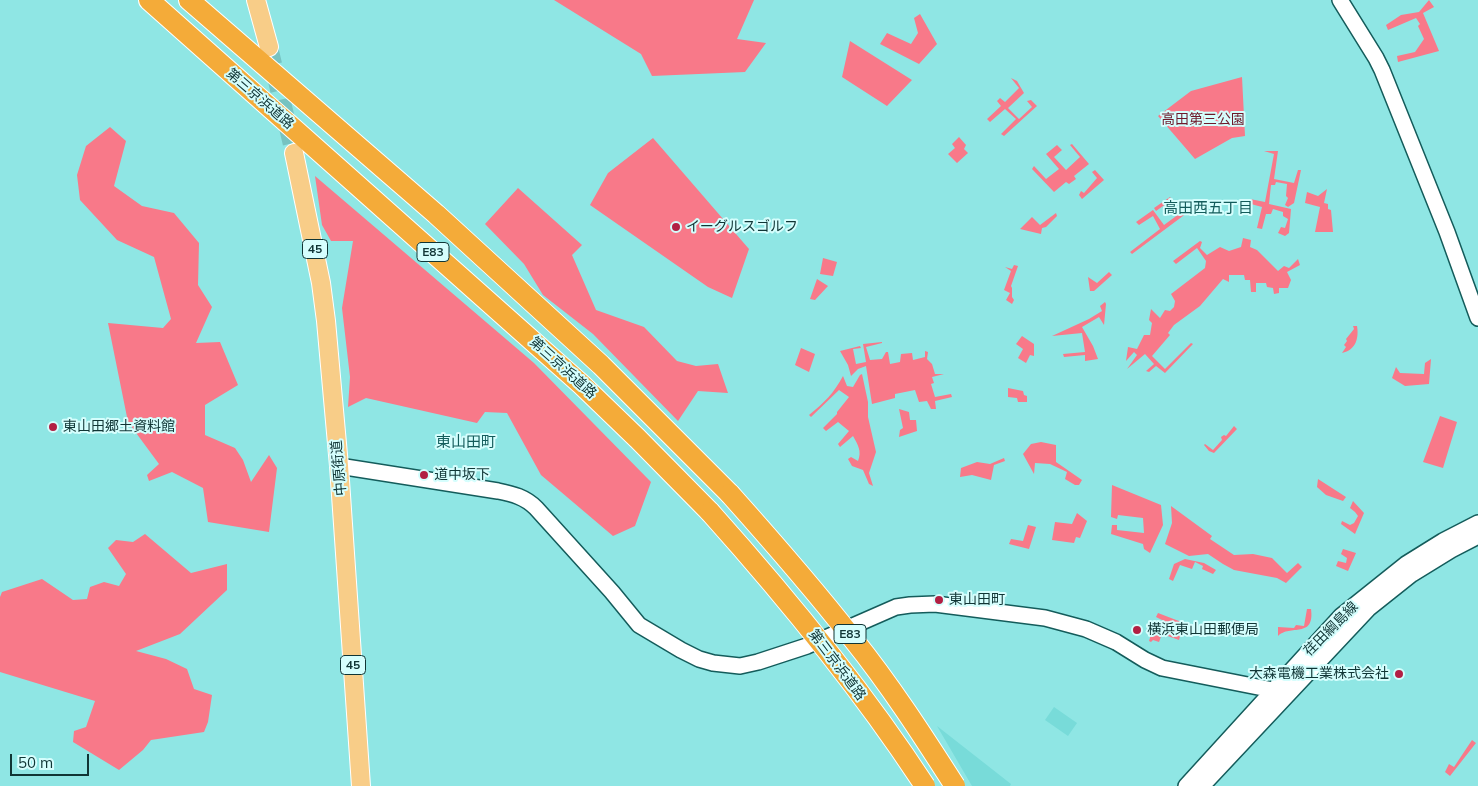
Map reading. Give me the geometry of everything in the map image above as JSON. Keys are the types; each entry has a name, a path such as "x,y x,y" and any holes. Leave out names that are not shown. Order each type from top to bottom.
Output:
{"highway":[{"name":"第三京浜道路","path":"149,0 582,385 638,438 710,512 759,567 830,653 906,757 924,786"},
{"name":"第三京浜道路","path":"189,0 436,214 601,365 730,494 792,563 854,640 930,746 955,786"}],"main road":[{"path":"256,0 269,47"},
{"name":"中原街道","path":"294,153 321,283 340,466 361,786"}],"street":[{"path":"1340,0 1382,70 1447,232 1478,318"},
{"path":"340,466 517,495 536,508 612,592 639,625 681,650 699,659 713,663 740,666 758,662 807,646 896,607 910,604 935,604 1024,614 1064,622 1116,642 1162,668 1278,694"},
{"name":"荏田綱島線","path":"1202,786 1333,624 1370,591 1406,564 1431,548 1478,523"},
{"name":"荏田綱島線","path":"1186,786 1278,694 1373,605 1412,574 1478,536"}],"shaded area":[{"path":"1054,707 1077,723 1068,736 1045,720"},
{"path":"937,726 1011,784 1010,786 972,786"}],"green space":[{"path":"554,0 754,0 737,39 766,43 745,72 652,76 641,54"},
{"path":"1429,0 1434,7 1423,13 1439,51 1398,62 1397,56 1415,52 1424,39 1418,26 1420,24 1416,18 1388,30 1386,25 1401,15 1419,12"},
{"path":"920,14 937,44 919,64 880,44 887,33 911,44 918,33 914,18"},
{"path":"850,41 912,80 887,106 842,77"},
{"name":"高田第三公園","path":"1242,77 1245,136 1232,138 1195,159 1158,116 1191,91"},
{"path":"1011,78 1017,81 1024,93 1008,108 1019,119 1032,107 1027,101 1031,100 1037,106 1004,136 1001,134 1016,119 1005,109 990,122 987,119 1001,106 997,101 1000,98 1005,102 1019,88"},
{"path":"110,127 126,141 114,186 142,206 174,213 199,243 198,285 212,307 196,343 220,342 238,385 205,405 205,435 235,448 243,460 251,482 269,455 277,468 269,532 208,522 203,488 172,472 149,481 147,475 159,464 128,422 108,323 163,328 171,319 154,257 117,240 80,200 77,175 86,146"},
{"path":"959,137 966,145 964,149 968,153 957,163 948,154 955,148 952,144"},
{"name":"イーグルスゴルフ","path":"653,138 749,249 732,298 708,287 590,205 608,173"},
{"path":"1072,144 1089,164 1074,176 1076,179 1069,184 1066,182 1054,192 1032,169 1034,166 1046,179 1059,169 1046,154 1057,145 1062,150 1054,157 1066,170 1080,157 1070,145"},
{"path":"1264,151 1278,151 1274,179 1294,183 1298,170 1301,170 1294,203 1288,207 1285,205 1288,198 1286,196 1287,184 1276,182 1275,185 1271,185 1269,204 1291,209 1289,233 1285,236 1278,233 1281,227 1285,228 1288,219 1283,216 1283,212 1273,209 1271,214 1266,214 1262,229 1257,228 1262,207 1251,204 1246,213 1244,212 1250,199 1265,202 1274,154"},
{"path":"1095,170 1104,180 1082,199 1079,195 1081,191 1084,193 1097,178 1092,172"},
{"path":"315,176 534,363 651,482 635,526 613,536 541,475 507,413 485,412 477,423 366,398 348,407 350,377 342,308 353,241 331,241 322,225"},
{"path":"518,188 582,245 572,255 596,310 644,327 677,361 696,366 718,364 728,393 698,391 678,421 593,334 543,295 524,264 485,224"},
{"path":"1327,189 1324,203 1328,204 1328,209 1331,210 1333,232 1315,232 1320,207 1305,203 1307,192 1318,196"},
{"path":"1170,197 1180,212 1193,205 1195,207 1132,254 1130,252 1160,229 1153,216 1139,225 1136,222 1153,210 1164,225 1179,214 1170,201 1156,211 1154,208"},
{"path":"1056,213 1057,216 1046,227 1042,228 1041,234 1020,229 1032,217 1040,225"},
{"path":"1243,238 1251,240 1250,247 1257,250 1278,271 1284,266 1289,268 1298,259 1300,265 1287,272 1291,280 1288,288 1279,288 1279,293 1274,294 1273,288 1267,287 1266,283 1256,283 1256,292 1251,292 1250,280 1245,280 1244,275 1229,275 1229,282 1223,279 1200,306 1174,325 1168,333 1170,335 1152,356 1165,369 1191,343 1193,344 1165,373 1156,366 1149,372 1146,371 1154,364 1145,354 1127,369 1137,355 1134,352 1126,361 1128,347 1137,349 1144,335 1150,335 1152,323 1149,320 1151,309 1160,318 1165,310 1170,311 1174,307 1175,301 1171,294 1205,268 1206,261 1197,248 1176,264 1173,261 1200,241 1202,242 1200,248 1207,255 1220,247 1229,251 1241,247"},
{"path":"823,258 837,262 833,276 820,274"},
{"path":"1014,265 1018,266 1011,286 1014,300 1012,304 1006,300 1010,293 1004,290 1011,271 1005,267 1012,269"},
{"path":"1109,272 1112,275 1094,291 1090,291 1088,277 1097,283"},
{"path":"817,279 828,286 815,300 810,299"},
{"path":"1105,302 1104,325 1099,317 1082,327 1098,359 1085,361 1085,355 1064,357 1063,354 1085,352 1082,333 1052,336 1102,311 1100,306"},
{"path":"1353,326 1357,326 1356,343 1351,349 1342,353 1346,347 1344,345 1347,341 1346,339 1354,329"},
{"path":"1022,336 1034,344 1034,356 1030,355 1026,363 1018,358 1023,349 1016,344"},
{"path":"882,342 866,347 870,360 882,359 886,352 888,352 890,364 900,362 901,354 912,353 913,360 925,357 925,351 928,352 927,359 932,364 935,374 944,374 932,377 934,383 931,384 935,397 951,394 952,397 935,401 936,409 931,409 927,401 919,402 915,390 895,394 895,398 872,404 866,366 858,369 851,376 848,365 840,351 860,346 861,348 853,349 856,364 866,362 863,344"},
{"path":"801,348 815,354 809,372 795,365"},
{"path":"1431,359 1429,384 1405,386 1392,378 1396,367 1400,373 1424,374 1425,363"},
{"path":"862,374 868,402 868,417 876,452 869,473 873,486 869,484 863,470 852,466 848,459 851,457 858,461 860,454 853,436 840,447 838,444 849,431 838,422 826,431 823,428 837,414 849,397 839,390 811,417 809,415 836,388 843,376 847,386 853,387"},
{"path":"1008,388 1023,391 1024,395 1027,396 1027,402 1018,402 1017,398 1008,397"},
{"path":"899,409 909,412 910,420 916,420 917,431 899,437 900,430 903,428"},
{"path":"1440,416 1457,422 1443,468 1423,462"},
{"path":"1234,426 1237,429 1214,453 1209,451 1204,445 1213,450 1222,440 1221,437 1226,436"},
{"path":"1041,442 1056,445 1056,462 1082,480 1079,485 1075,485 1065,479 1067,472 1050,464 1035,463 1034,474 1023,454 1031,444"},
{"path":"1004,458 1005,461 994,465 991,480 972,475 960,477 961,468 977,462 990,464"},
{"path":"1318,479 1346,497 1343,501 1326,495 1317,487"},
{"path":"1112,485 1161,505 1163,525 1150,553 1144,549 1143,544 1111,534 1112,525 1117,525 1117,530 1144,533 1143,518 1118,515 1117,519 1111,517"},
{"path":"1353,501 1364,513 1355,534 1341,524 1342,521 1350,525 1354,523 1358,516 1350,508"},
{"path":"1171,506 1212,536 1210,539 1234,555 1253,554 1272,558 1287,573 1298,563 1302,567 1286,583 1277,578 1234,570 1208,554 1189,556 1165,544 1172,523"},
{"path":"1077,513 1087,521 1080,538 1076,537 1074,543 1052,540 1055,522 1072,524"},
{"path":"1028,525 1036,527 1029,549 1009,544 1011,539 1023,541"},
{"path":"145,534 191,573 227,564 227,590 180,634 136,651 166,659 187,669 194,689 212,695 208,722 204,732 151,740 143,750 119,770 73,742 74,731 86,727 95,701 0,672 0,597 2,592 42,579 73,600 87,599 90,587 104,582 119,586 126,574 108,548 116,540 133,542"},
{"path":"1343,549 1356,553 1348,571 1336,566 1338,561 1346,563 1347,558 1341,554"},
{"path":"1185,559 1204,563 1216,570 1213,574 1202,569 1203,566 1195,562 1192,569 1180,565 1173,581 1169,579 1174,564"},
{"path":"1307,609 1311,609 1311,618 1305,628 1289,631 1278,636 1278,627 1294,628 1296,625 1304,626"},
{"path":"1158,613 1184,623 1179,640 1162,634 1159,642 1149,641 1153,628 1164,630 1166,622 1156,617"},
{"path":"1472,740 1476,743 1450,776 1445,772 1449,764 1454,767"}],"tunnel":[{"path":"269,47 294,153"}],"place":[{"name":"イーグルスゴルフ","path":"676,227"},
{"name":"東山田郷土資料館","path":"53,427"},
{"name":"道中坂下","path":"424,475"},
{"name":"東山田町","path":"939,600"},
{"name":"横浜東山田郵便局","path":"1137,630"},
{"name":"大森電機工業株式会社","path":"1399,674"}],"district":[{"name":"高田西五丁目","path":"1208,208"},
{"name":"東山田町","path":"466,442"}]}
